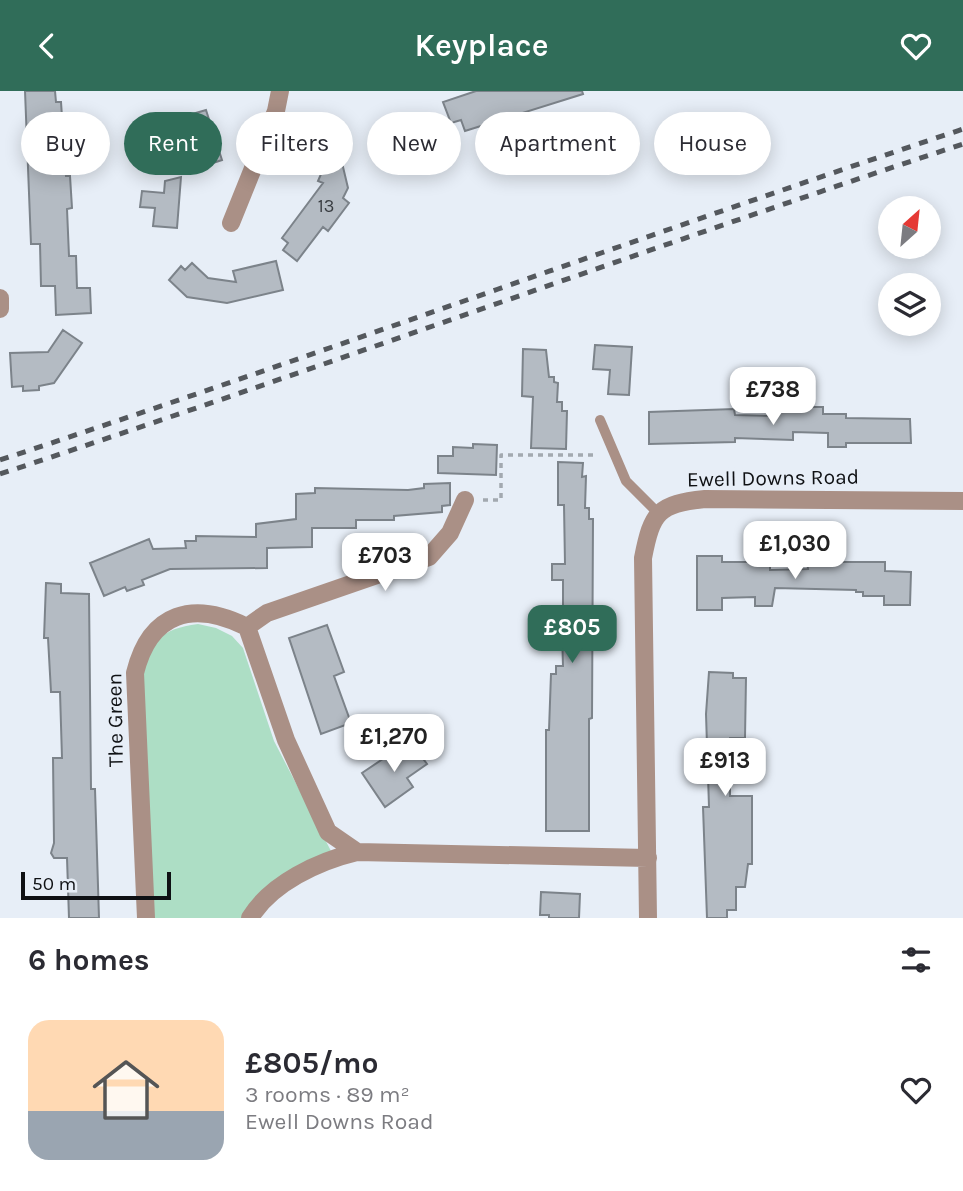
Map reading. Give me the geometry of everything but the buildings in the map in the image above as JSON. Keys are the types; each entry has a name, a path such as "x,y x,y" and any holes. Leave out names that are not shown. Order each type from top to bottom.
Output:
{"street":[{"path":"231,223 276,111 281,91"},
{"path":"0,297 1,309"},
{"name":"Ewell Downs Road","path":"658,513 677,502 705,499 963,501"},
{"path":"357,852 328,832 286,740 247,627 267,613 429,557 450,533 465,500"},
{"path":"648,918 643,558 648,532 658,513"},
{"name":"The Green","path":"146,918 135,706 135,673 140,651 152,632 172,617 195,612 218,615 247,627"},
{"path":"250,918 272,895 303,871 328,859 357,852 648,858"}],"lane":[{"path":"600,420 625,481 658,513"}],"path":[{"path":"465,500 501,500 501,456 614,455"}],"green space":[{"path":"198,624 216,628 232,636 243,648 274,741 331,851 245,918 154,918 143,677 150,654 159,639 174,629"}],"railway":[{"path":"0,460 963,129"},
{"path":"0,474 963,144"}]}
